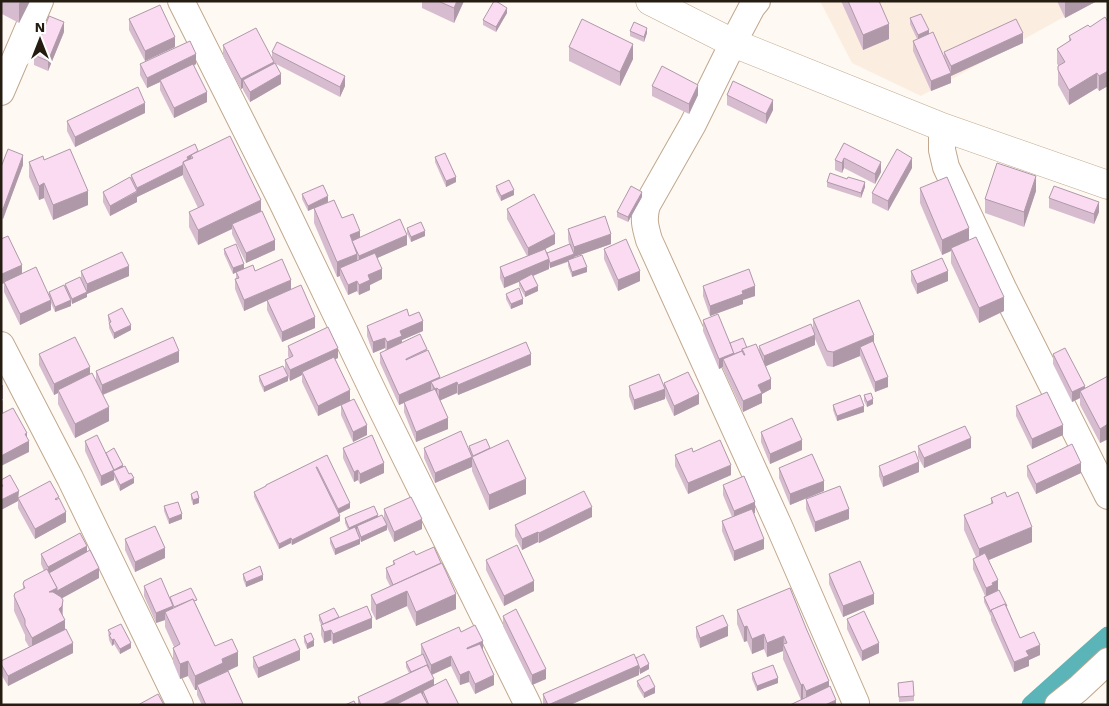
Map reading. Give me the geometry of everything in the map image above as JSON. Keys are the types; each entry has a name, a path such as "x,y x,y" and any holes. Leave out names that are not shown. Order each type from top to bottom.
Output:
{"main road":[{"path":"650,1 733,43 942,127 1108,185"}],"street":[{"path":"4,80 40,1"},
{"path":"181,1 282,202 383,412 528,705"},
{"path":"757,1 733,43 693,124 647,205 644,216 645,226 649,240 780,526 856,703"},
{"path":"942,127 942,150 946,167 1003,288 1108,496"},
{"path":"1,345 70,478 180,705"},
{"path":"1058,705 1108,661"}],"shaded area":[{"path":"820,1 1093,1 921,96 852,63"}],"building":[{"path":"438,1 457,1 454,8"},
{"path":"494,1 507,8 496,27 483,20"},
{"path":"848,1 879,1 889,24 863,35"},
{"path":"160,5 175,37 145,51 129,19"},
{"path":"921,14 929,30 918,35 910,18"},
{"path":"49,16 64,22 48,61 34,55"},
{"path":"1105,17 1108,22 1108,71 1099,76 1097,73 1069,90 1058,70 1058,66 1065,62 1057,49 1071,40 1069,36 1088,25 1090,27"},
{"path":"582,19 633,44 620,72 569,47"},
{"path":"1016,19 1023,33 951,66 944,52"},
{"path":"634,22 647,28 644,37 630,31"},
{"path":"256,28 274,62 241,79 223,45"},
{"path":"933,32 951,73 931,81 913,41"},
{"path":"190,41 196,54 147,78 140,64"},
{"path":"277,42 345,76 340,87 272,52"},
{"path":"275,63 281,74 250,92 243,80"},
{"path":"193,64 207,92 174,108 160,80"},
{"path":"662,66 698,85 689,104 652,86"},
{"path":"733,81 773,100 766,114 727,95"},
{"path":"138,87 145,103 75,137 67,121"},
{"path":"230,136 261,200 198,230 189,212 204,205 183,162 193,158 191,155"},
{"path":"844,143 881,162 875,174 844,158 842,163 835,160"},
{"path":"195,144 198,151 187,157 188,159 183,162 183,165 137,188 131,175"},
{"path":"8,149 23,155 3,209 1,209 1,167"},
{"path":"70,149 88,191 53,205 44,183 39,186 29,162 43,156 44,160"},
{"path":"897,149 912,158 888,201 872,193"},
{"path":"445,153 456,177 446,181 435,157"},
{"path":"997,163 1036,176 1024,212 985,199"},
{"path":"830,173 847,179 848,177 865,182 861,193 827,182"},
{"path":"130,177 137,191 110,206 103,192"},
{"path":"947,177 969,228 942,240 920,188"},
{"path":"509,180 514,190 501,196 496,186"},
{"path":"323,185 328,196 308,206 302,194"},
{"path":"631,186 642,192 628,217 617,212"},
{"path":"1054,186 1099,202 1094,214 1049,198"},
{"path":"534,194 555,234 528,248 507,209"},
{"path":"334,200 342,218 353,214 360,231 350,235 357,254 337,262 314,208"},
{"path":"262,211 275,240 246,253 232,224"},
{"path":"605,216 611,234 574,247 568,229"},
{"path":"400,219 407,235 359,256 352,241"},
{"path":"421,222 425,231 411,237 407,228"},
{"path":"8,236 22,265 2,274 1,239"},
{"path":"976,237 1004,297 979,308 951,248"},
{"path":"626,239 640,271 618,280 604,249"},
{"path":"236,244 244,264 233,268 224,249"},
{"path":"570,244 574,254 550,263 547,253"},
{"path":"545,249 549,259 504,278 500,267"},
{"path":"122,252 129,266 87,284 81,271"},
{"path":"375,253 382,269 368,275 370,280 359,285 357,281 348,285 340,268"},
{"path":"582,255 587,267 572,272 568,260"},
{"path":"942,258 948,271 917,284 911,271"},
{"path":"282,259 291,280 244,300 235,279 239,278 236,272 253,265 255,271"},
{"path":"36,267 51,300 20,314 4,282"},
{"path":"749,269 755,286 742,291 743,294 710,306 703,286"},
{"path":"532,274 538,286 525,292 519,281"},
{"path":"80,277 87,292 72,299 65,284"},
{"path":"64,285 71,300 55,307 49,292"},
{"path":"301,285 315,317 282,332 267,300"},
{"path":"519,288 523,299 511,304 506,294"},
{"path":"859,300 874,335 833,352 827,351 813,319"},
{"path":"122,308 131,325 114,333 109,323 111,322 108,315"},
{"path":"407,309 409,316 419,312 423,321 400,331 402,336 387,342 385,338 373,342 367,326"},
{"path":"718,314 734,353 719,359 703,320"},
{"path":"811,324 815,335 764,356 759,346"},
{"path":"328,327 338,348 290,370 285,360 293,356 288,346"},
{"path":"420,334 427,349 406,360 428,350 440,377 399,395 380,353"},
{"path":"75,337 90,367 54,384 39,354"},
{"path":"173,337 179,351 102,385 96,371"},
{"path":"743,338 747,348 742,349 742,351 734,354 730,343"},
{"path":"873,341 888,377 875,382 860,347"},
{"path":"526,342 531,354 458,385 457,382 439,390 435,389 431,382"},
{"path":"756,344 771,379 758,385 762,393 743,401 723,359 742,351 745,355 742,349"},
{"path":"1065,348 1085,386 1072,392 1053,354"},
{"path":"334,357 350,390 318,406 302,372"},
{"path":"283,366 288,376 264,387 259,376"},
{"path":"688,372 699,394 674,406 664,383"},
{"path":"92,373 109,407 75,424 58,390"},
{"path":"659,374 665,389 634,400 629,386"},
{"path":"1108,376 1108,424 1100,429 1080,391"},
{"path":"435,389 448,418 416,432 404,402"},
{"path":"1047,392 1063,425 1032,439 1016,406"},
{"path":"871,393 873,399 867,402 864,395"},
{"path":"860,395 864,406 837,416 833,405"},
{"path":"354,399 367,425 353,432 341,405"},
{"path":"13,408 27,433 25,434 29,441 1,456 1,414"},
{"path":"792,418 802,440 770,454 761,432"},
{"path":"965,426 971,438 924,458 918,446"},
{"path":"461,431 472,457 435,473 424,448"},
{"path":"97,435 114,470 101,476 85,441"},
{"path":"372,435 384,463 360,474 358,470 354,472 343,448"},
{"path":"486,439 490,448 473,456 469,446"},
{"path":"508,440 526,479 489,495 472,457"},
{"path":"720,440 731,465 688,483 675,455 692,448 693,452"},
{"path":"1072,444 1081,463 1036,484 1027,466"},
{"path":"114,448 123,465 114,470 106,453"},
{"path":"915,451 919,462 883,477 879,466"},
{"path":"812,454 824,481 790,494 779,468"},
{"path":"327,455 350,503 338,509 316,467 340,516 292,540 291,538 279,544 254,492"},
{"path":"125,466 129,474 131,473 134,478 120,485 113,471"},
{"path":"10,475 19,491 1,500 1,487 3,486 1,480"},
{"path":"744,476 755,502 734,511 723,485"},
{"path":"50,481 59,497 55,499 59,498 66,512 35,529 18,498"},
{"path":"840,486 849,509 815,522 806,499"},
{"path":"197,491 199,498 193,500 191,494"},
{"path":"584,491 592,507 539,533 522,539 515,525"},
{"path":"1005,492 1007,497 1018,492 1032,527 979,549 964,515 993,503 991,498"},
{"path":"411,497 422,519 394,532 384,509"},
{"path":"178,502 182,514 169,519 164,506"},
{"path":"374,506 378,515 349,528 345,518"},
{"path":"752,509 764,539 734,551 722,521"},
{"path":"382,515 387,525 361,537 357,526"},
{"path":"155,526 165,548 135,562 125,539"},
{"path":"355,527 360,539 335,549 330,538"},
{"path":"80,533 87,546 48,567 41,554"},
{"path":"517,545 534,581 504,596 486,560"},
{"path":"434,547 441,563 393,585 386,568 395,564 393,561 414,551 416,555"},
{"path":"90,550 99,568 57,591 49,573"},
{"path":"985,553 998,580 986,588 973,559"},
{"path":"860,561 874,594 843,606 829,574"},
{"path":"442,563 456,594 416,612 407,591 376,605 371,595"},
{"path":"260,566 263,575 246,582 243,574"},
{"path":"47,569 57,588 49,592 53,592 63,600 62,606 59,609 65,620 32,638 14,596 15,593 25,588 24,581"},
{"path":"161,578 173,606 156,613 144,586"},
{"path":"191,588 197,600 194,601 193,599 174,607 170,597"},
{"path":"790,588 829,681 806,691 803,684 801,685 783,644 787,643 784,636 767,643 764,634 752,639 747,626 744,627 737,610"},
{"path":"999,590 1007,606 1005,604 991,610 991,612 984,597"},
{"path":"193,599 215,646 232,639 238,652 222,659 223,663 195,676 188,661 180,664 173,648 180,644 165,612"},
{"path":"1005,604 1020,638 1034,632 1040,645 1026,651 1029,656 1014,662 991,610"},
{"path":"367,606 372,618 333,634 331,630 324,632 321,625"},
{"path":"334,608 339,617 323,624 319,615"},
{"path":"516,609 546,669 532,675 503,616"},
{"path":"864,611 879,643 862,651 847,619"},
{"path":"723,615 728,626 700,638 696,627"},
{"path":"121,624 131,643 120,649 114,639 112,640 108,630"},
{"path":"475,625 483,641 467,649 480,644 494,675 475,684 469,671 460,675 451,656 431,665 421,644 459,627 461,632"},
{"path":"66,629 73,643 8,676 1,661"},
{"path":"311,633 314,640 307,644 304,636"},
{"path":"295,639 300,650 258,668 253,657"},
{"path":"423,654 429,668 427,665 411,672 406,662"},
{"path":"634,654 639,665 548,705 543,694"},
{"path":"644,654 649,664 640,669 636,658"},
{"path":"427,665 434,679 381,705 361,705 358,697"},
{"path":"773,665 778,678 757,686 752,673"},
{"path":"228,671 243,704 206,705 197,685"},
{"path":"649,675 655,687 644,693 637,681"},
{"path":"446,679 459,705 429,705 423,691"},
{"path":"913,681 914,696 899,697 898,683"},
{"path":"830,686 836,700 825,705 790,705"},
{"path":"421,692 428,705 395,705"},
{"path":"158,694 164,705 138,705"},
{"path":"354,701 356,705 345,705"}],"waterway":[{"path":"1031,705 1108,636"}]}
